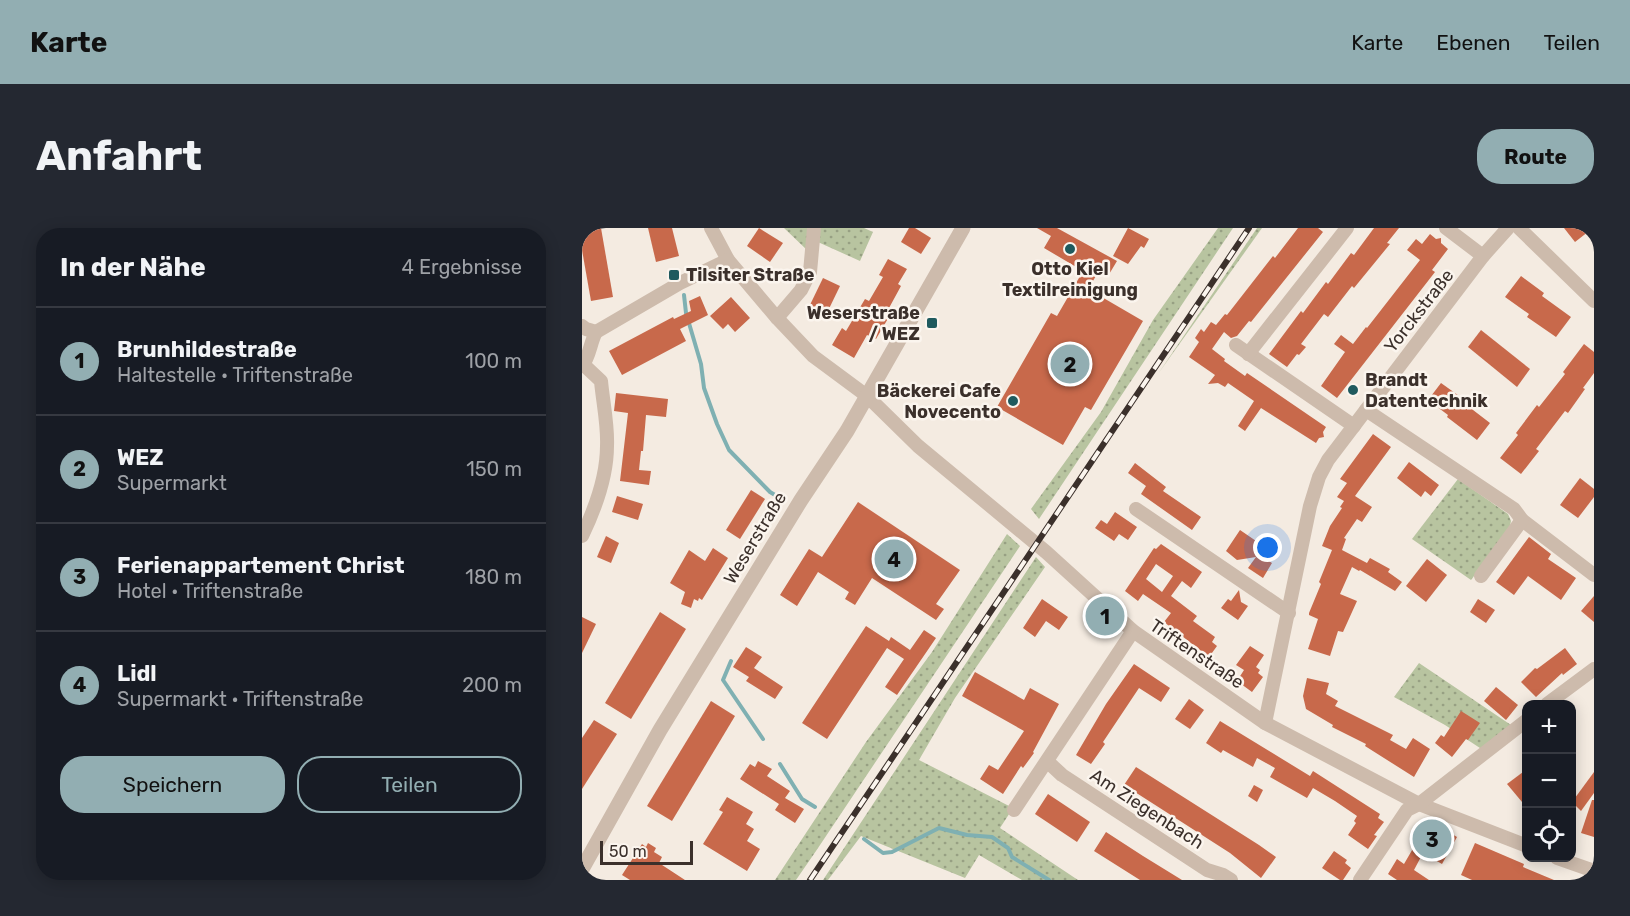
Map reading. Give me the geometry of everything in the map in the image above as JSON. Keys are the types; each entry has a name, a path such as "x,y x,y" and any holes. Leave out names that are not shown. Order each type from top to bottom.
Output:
{"street":[{"name":"Triftenstraße","path":"711,228 728,260 813,356 867,396 918,446 1046,552 1132,632 1190,669 1265,723 1419,804 1522,844"},
{"path":"777,318 801,290 810,272 814,228"},
{"name":"Weserstraße","path":"582,869 660,729 801,500 847,431 963,228"},
{"path":"1248,354 1347,228"},
{"path":"1446,228 1483,256"},
{"name":"Yorckstraße","path":"1265,723 1310,506 1319,477 1366,410 1483,256 1508,228"},
{"path":"1519,228 1594,301"},
{"path":"582,536 591,518 604,476 608,447 601,381 583,366 596,332 680,283 728,260"},
{"path":"582,326 596,332"},
{"path":"1236,345 1354,426"},
{"path":"1366,410 1514,509 1522,520 1594,574"},
{"path":"1136,509 1288,613"},
{"path":"1481,576 1522,520"},
{"path":"1014,810 1048,762 1132,632"},
{"path":"1554,700 1594,669"},
{"path":"1360,880 1407,810 1419,804 1522,724"},
{"name":"Am Ziegenbach","path":"1048,762 1062,775 1207,870 1231,880"},
{"path":"1568,862 1594,872"}],"green space":[{"path":"784,228 864,228 873,232 860,261 809,238 808,251"},
{"path":"1218,228 1233,228 1039,519 1031,509 1101,412 1153,320"},
{"path":"1257,228 1262,228 1158,374"},
{"path":"1458,479 1508,514 1511,521 1509,530 1471,580 1412,539"},
{"path":"1007,534 1020,546 816,851 796,880 775,880 866,742 932,652"},
{"path":"1036,557 1045,567 955,698 919,760 1013,808 1000,828 1078,880 1022,880 979,855 965,878 861,836 828,880 823,880"},
{"path":"1419,663 1511,725 1483,750 1445,725 1394,697"}],"building":[{"path":"582,228 601,228 613,297 591,301 582,250"},
{"path":"648,228 672,228 679,256 656,262"},
{"path":"759,228 783,243 770,262 747,246"},
{"path":"909,228 915,228 931,238 921,254 901,242"},
{"path":"1037,228 1057,228 1117,261 1108,276 1099,271 1088,289 1143,321 1091,410 1085,407 1063,445 997,407 1051,313 1057,316 1083,271 1044,248 1051,236"},
{"path":"1128,228 1149,239 1144,248 1141,246 1128,264 1113,256"},
{"path":"1298,228 1318,228 1323,232 1251,322 1249,321 1237,336 1231,338 1224,332 1212,349 1245,376 1247,373 1326,427 1323,432 1324,437 1319,438 1316,443 1261,408 1245,431 1238,426 1254,401 1228,383 1225,387 1218,383 1208,384 1215,375 1189,357 1199,342 1195,338 1201,329 1204,332 1211,322 1216,325 1225,314 1227,315"},
{"path":"1374,228 1399,228 1387,243 1390,244 1354,288 1352,286 1328,317 1324,314 1301,344 1306,347 1287,367 1269,354 1301,311 1303,313 1326,282 1328,284 1351,253 1354,255"},
{"path":"1564,228 1593,228 1575,242"},
{"path":"1430,234 1436,239 1441,238 1441,243 1448,249 1432,270 1435,272 1337,398 1321,386 1345,352 1334,344 1341,335 1353,344 1367,328 1420,260 1407,250 1416,239 1422,244"},
{"path":"888,259 907,269 898,284 901,286 889,308 893,310 876,339 867,335 854,358 832,345 842,328 846,331 865,299 869,301 883,277 879,275"},
{"path":"1521,276 1544,293 1542,296 1571,317 1556,337 1527,317 1529,314 1505,297"},
{"path":"823,278 840,286 825,317 808,309"},
{"path":"700,296 708,315 680,329 686,341 622,375 609,351 673,317 674,319 691,311 689,301"},
{"path":"731,297 750,318 735,332 728,324 723,329 710,316"},
{"path":"1481,330 1530,369 1517,387 1468,347"},
{"path":"1584,344 1594,352 1594,373 1568,413 1565,411 1536,449 1539,451 1521,474 1500,458 1537,405 1539,407 1565,374 1563,372"},
{"path":"1441,383 1490,423 1477,440 1428,400"},
{"path":"616,393 668,399 666,417 646,415 639,470 651,471 649,485 620,481 628,413 614,411"},
{"path":"1373,434 1391,447 1355,496 1372,507 1362,522 1357,519 1344,538 1346,539 1342,550 1367,563 1370,558 1390,569 1388,572 1402,582 1395,591 1352,567 1340,594 1357,601 1343,632 1338,631 1330,656 1308,649 1318,619 1309,613 1332,550 1322,546 1344,501 1337,497 1347,483 1340,479"},
{"path":"1409,462 1439,485 1431,496 1425,491 1421,497 1397,478"},
{"path":"1135,463 1166,487 1163,491 1201,517 1192,530 1141,494 1146,486 1128,473"},
{"path":"1580,478 1594,489 1594,497 1578,518 1560,505"},
{"path":"751,490 765,499 740,539 726,530"},
{"path":"617,496 643,504 638,520 612,512"},
{"path":"858,502 960,570 936,604 944,609 936,620 872,578 855,605 845,599 849,592 818,572 797,606 780,595 809,549 822,557"},
{"path":"1115,512 1137,527 1128,540 1119,534 1114,541 1095,528 1101,520 1107,524"},
{"path":"1240,530 1259,543 1261,539 1272,546 1265,555 1261,556 1272,563 1263,578 1248,568 1256,557 1237,560 1226,551"},
{"path":"606,536 619,543 611,563 597,557"},
{"path":"1529,537 1551,554 1548,559 1576,578 1561,600 1528,576 1514,595 1496,582"},
{"path":"1161,544 1202,572 1191,588 1182,581 1171,596 1197,616 1193,621 1215,637 1212,642 1217,646 1209,657 1164,622 1171,613 1143,594 1138,601 1125,591 1154,548 1156,549","holes":["1156,564 1173,576 1162,592 1146,579"]},
{"path":"713,548 728,558 702,600 694,599 691,608 681,604 685,592 670,583 689,550 705,561"},
{"path":"1427,559 1447,575 1426,602 1406,586"},
{"path":"1239,590 1241,602 1248,606 1238,620 1221,608 1228,599 1231,601"},
{"path":"1594,596 1594,622 1581,611"},
{"path":"1042,599 1068,617 1059,630 1046,621 1035,637 1023,628"},
{"path":"1478,599 1495,610 1486,623 1470,612"},
{"path":"660,612 686,629 631,719 605,703"},
{"path":"582,617 596,624 582,653"},
{"path":"866,626 889,641 891,637 910,650 924,630 936,638 897,695 885,687 904,659 887,648 827,739 802,723"},
{"path":"1250,646 1264,655 1256,667 1260,670 1258,673 1263,677 1252,692 1237,681 1244,670 1236,665"},
{"path":"746,647 762,657 754,668 783,687 775,699 746,681 749,677 733,667"},
{"path":"1565,648 1577,664 1563,675 1562,673 1536,697 1521,682 1535,668 1537,669"},
{"path":"1134,664 1170,688 1161,702 1139,688 1091,764 1076,755 1106,704"},
{"path":"975,672 1024,700 1030,688 1059,704 1034,753 1023,768 1021,766 1003,794 980,779 989,765 998,770 1024,731 962,696"},
{"path":"1307,678 1329,683 1326,694 1338,701 1335,706 1393,735 1390,740 1406,749 1413,738 1430,749 1414,777 1365,746 1366,744 1332,727 1333,725 1306,709 1303,696"},
{"path":"1496,687 1518,705 1506,720 1484,701"},
{"path":"1189,699 1204,710 1190,729 1175,719"},
{"path":"711,701 735,716 672,821 647,806"},
{"path":"1461,711 1480,723 1452,757 1435,743 1441,735 1444,737"},
{"path":"594,720 617,734 582,789 582,738"},
{"path":"1220,721 1310,776 1313,771 1380,814 1378,818 1384,822 1374,835 1377,836 1368,849 1348,835 1356,823 1354,821 1357,816 1335,801 1313,788 1307,798 1270,777 1275,768 1257,758 1253,767 1223,750 1221,753 1206,743"},
{"path":"758,761 772,769 767,776 790,791 785,798 804,809 795,823 775,810 779,804 740,779 750,764 755,767"},
{"path":"1136,767 1276,857 1261,878 1230,853 1124,785"},
{"path":"1594,772 1594,793 1581,811 1576,806 1576,797"},
{"path":"1522,773 1522,802 1507,784"},
{"path":"1254,785 1263,790 1257,802 1248,796"},
{"path":"1048,794 1090,822 1077,842 1035,814"},
{"path":"727,797 753,812 746,824 754,829 747,841 760,849 747,871 703,844 723,812 719,810"},
{"path":"1592,800 1594,800 1594,837 1581,833"},
{"path":"1429,821 1457,837 1442,864 1423,853 1414,870 1429,880 1397,880 1388,874 1397,859 1404,864"},
{"path":"1106,832 1182,880 1140,880 1094,851"},
{"path":"648,843 656,848 654,852 662,857 659,863 685,880 630,880 622,875 642,844 646,847"},
{"path":"1475,843 1554,880 1472,880 1461,875"},
{"path":"1334,851 1347,860 1345,863 1351,868 1343,880 1322,868"}],"waterway":[{"path":"684,295 686,313 701,364 704,388 729,450 770,492 780,498"},
{"path":"731,661 723,680 763,739"},
{"path":"780,764 802,799 815,807"},
{"path":"864,839 883,853 892,852 939,828 967,835 992,837 1008,848 1012,857 1049,880"}],"railway":[{"path":"810,880 1249,228"}],"place":[{"name":"Otto Kiel Textilreinigung","path":"1070,249"},
{"name":"Tilsiter Straße","path":"674,275"},
{"name":"Weserstraße / WEZ","path":"932,323"},
{"name":"WEZ","path":"1070,364"},
{"name":"Brandt Datentechnik","path":"1353,390"},
{"name":"Bäckerei Cafe Novecento","path":"1013,401"},
{"name":"Lidl","path":"894,559"},
{"name":"Brunhildestraße","path":"1105,616"},
{"name":"Ferienappartement Christ","path":"1432,839"}]}
